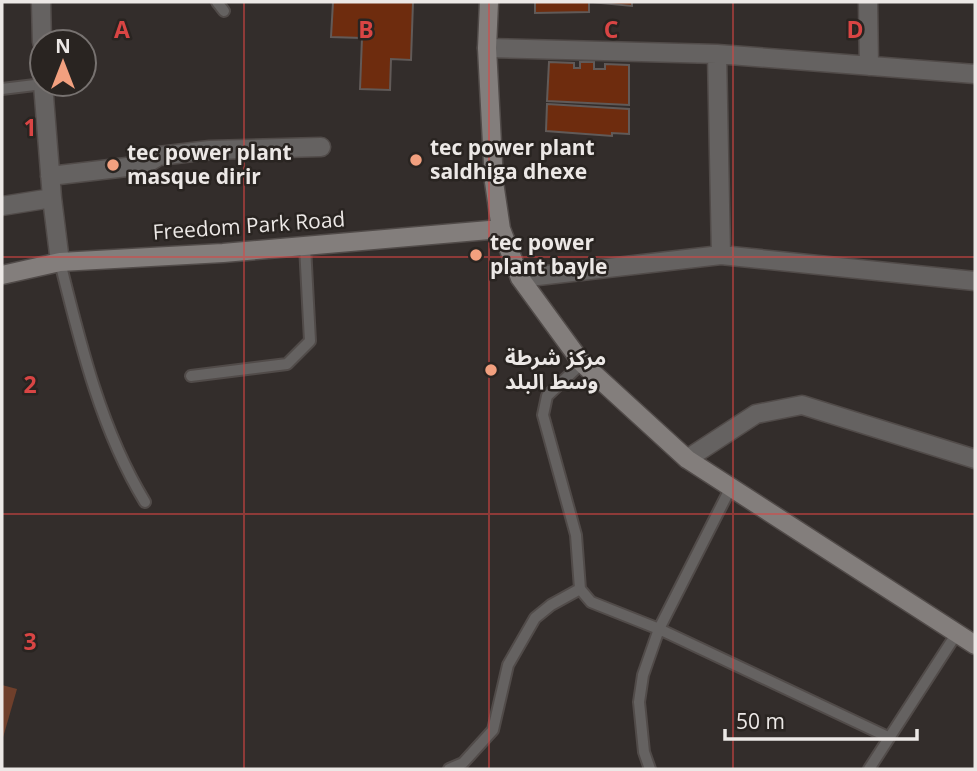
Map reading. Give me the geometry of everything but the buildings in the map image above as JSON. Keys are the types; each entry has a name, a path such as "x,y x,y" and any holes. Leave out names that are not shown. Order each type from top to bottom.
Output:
{"main road":[{"path":"489,2 487,48 494,182 501,229 520,278 582,363 687,459 975,645"},
{"name":"Freedom Park Road","path":"2,275 60,262 223,253 501,229"}],"street":[{"path":"41,2 42,28"},
{"path":"868,2 869,66"},
{"path":"487,48 717,54 975,74"},
{"path":"717,54 721,255"},
{"path":"44,98 60,262"},
{"path":"50,176 144,165 159,156 210,150 321,147"},
{"path":"2,206 52,198"},
{"path":"520,278 721,255 975,281"},
{"path":"687,459 756,414 802,405 975,459"}],"lane":[{"path":"2,89 28,86"},
{"path":"191,376 287,364 310,341 305,246"},
{"path":"60,262 77,330 111,435 128,474 145,502"},
{"path":"582,363 547,396 543,415 576,535 580,589 591,602 659,629 888,737"},
{"path":"650,769 644,752 639,702 643,675 659,629 731,487"},
{"path":"449,769 463,764 493,730 508,665 535,618 551,605 580,589"},
{"path":"869,769 957,633"}],"shaded area":[{"path":"2,685 17,689 2,741"}],"place":[{"name":"tec power plant saldhiga dhexe","path":"416,160"},
{"name":"tec power plant masque dirir","path":"113,165"},
{"name":"tec power plant bayle","path":"476,255"},
{"name":"مركز شرطة وسط البلد","path":"491,370"}]}
